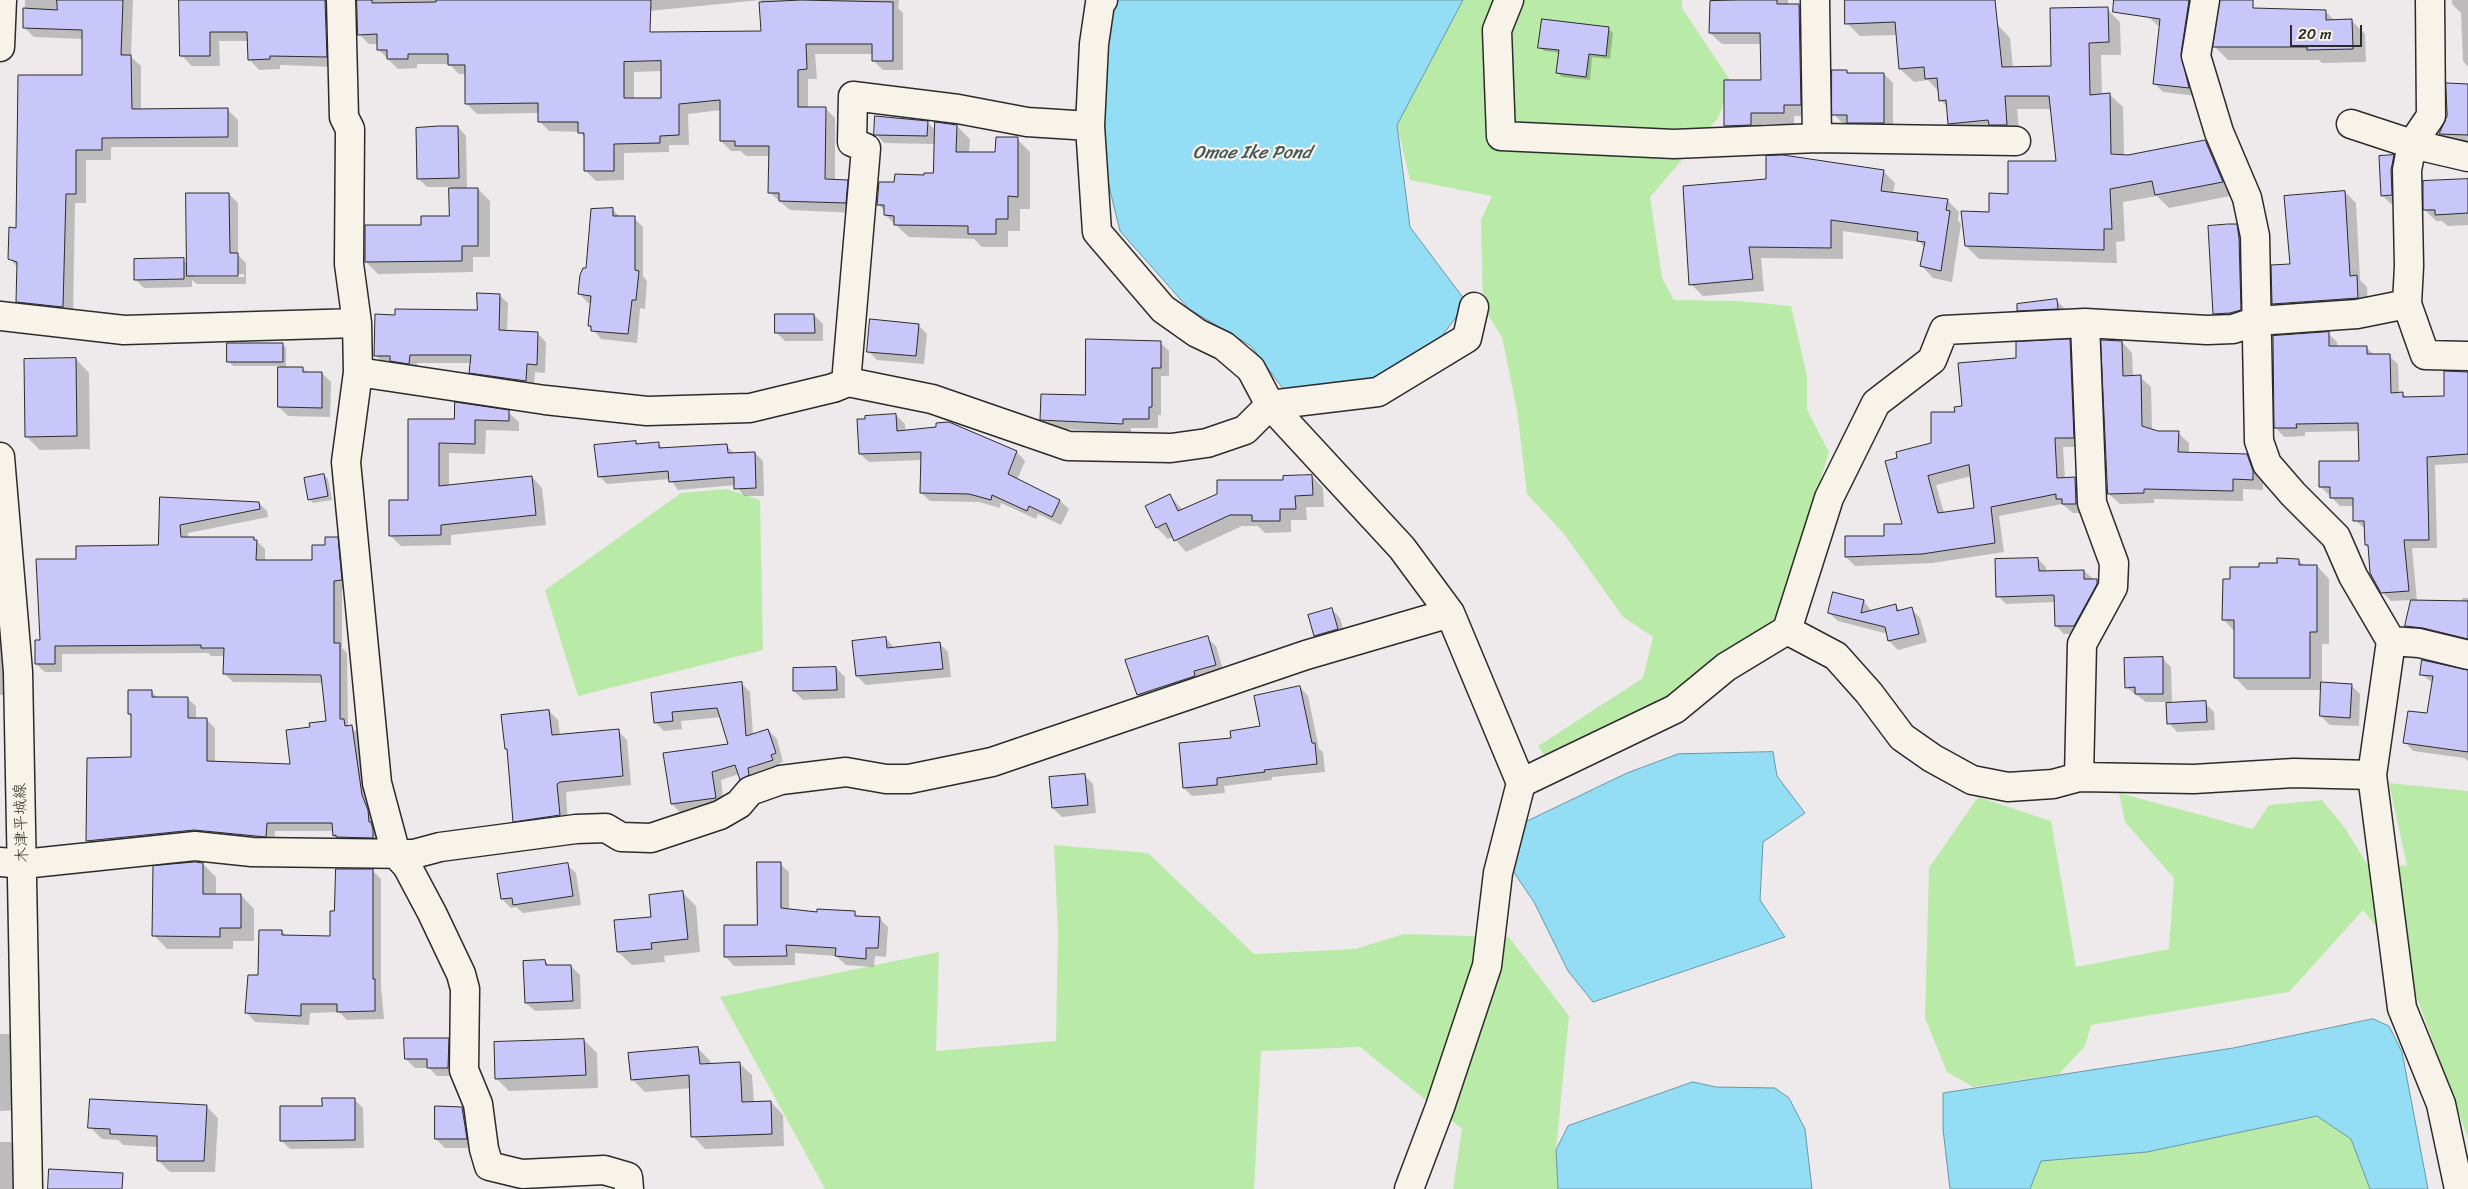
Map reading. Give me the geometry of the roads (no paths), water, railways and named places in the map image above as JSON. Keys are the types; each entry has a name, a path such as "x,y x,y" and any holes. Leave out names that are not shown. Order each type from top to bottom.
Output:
{"street":[{"path":"0,47 2,0"},
{"path":"341,0 344,117 350,129 349,264 357,323 358,372 346,462 377,783 396,854 412,874 461,974 465,988 464,1070 478,1104 488,1166 522,1174 604,1170 628,1178 629,1189"},
{"path":"1103,0 1100,3 1094,44 1090,126 1097,232 1163,309 1197,333 1224,346 1251,369 1270,405 1402,548 1450,613 1521,783 1498,872 1487,966 1440,1107 1409,1189"},
{"path":"1509,0 1497,30 1501,136 1674,144 1817,138 2016,141"},
{"path":"1815,0 1817,138"},
{"path":"2205,0 2196,56 2218,132 2247,198 2255,236 2259,441 2267,464 2293,494 2336,537 2353,576 2391,641 2372,775 2402,1008 2440,1104 2459,1189"},
{"path":"2430,0 2431,116 2412,144 2407,170 2409,266 2407,304 2425,355 2468,356"},
{"path":"848,382 847,371 866,148 852,142 853,96 958,109 1027,122 1090,126"},
{"path":"2351,124 2412,144 2468,157"},
{"path":"1521,783 1675,709 1726,667 1787,630 1829,498 1876,403 1932,360 1944,330 2085,323 2208,330 2233,329 2257,321 2356,314 2407,304"},
{"path":"358,372 546,400 647,411 750,408 833,388 848,382 932,399 1068,446 1171,448 1207,443 1245,430 1270,405 1378,392 1467,338 1474,307"},
{"path":"0,316 124,330 357,323"},
{"path":"2079,777 2082,644 2113,587 2114,563 2092,503 2085,323"},
{"name":"木津平城線","path":"0,457 4,560 18,672 12,863 28,1189"},
{"path":"12,863 190,846 252,852 414,854 440,847 576,829 606,828 621,837 651,838 720,815 739,804 750,791 780,780 846,772 886,779 909,779 992,762 1306,655 1450,613"},
{"path":"1787,630 1836,656 1869,693 1902,737 1932,758 1972,780 2008,787 2053,784 2079,777 2194,779 2294,773 2372,775"},
{"path":"2391,641 2419,643 2468,655"}],"water":[{"name":"Omae Ike Pond","path":"1119,0 1463,0 1397,125 1410,227 1467,303 1438,341 1371,382 1284,390 1251,346 1189,309 1120,231 1097,137 1109,12"},
{"path":"1773,752 1777,776 1805,813 1763,842 1760,900 1785,937 1593,1002 1568,971 1534,902 1509,865 1523,823 1627,773 1678,754"},
{"path":"2373,1019 2389,1026 2402,1052 2428,1189 2370,1189 2351,1139 2317,1116 2147,1152 2041,1161 2030,1189 1950,1189 1943,1129 1943,1093 2233,1048"},
{"path":"1693,1082 1716,1087 1775,1088 1789,1098 1805,1129 1812,1189 1558,1189 1556,1150 1568,1126"}]}
